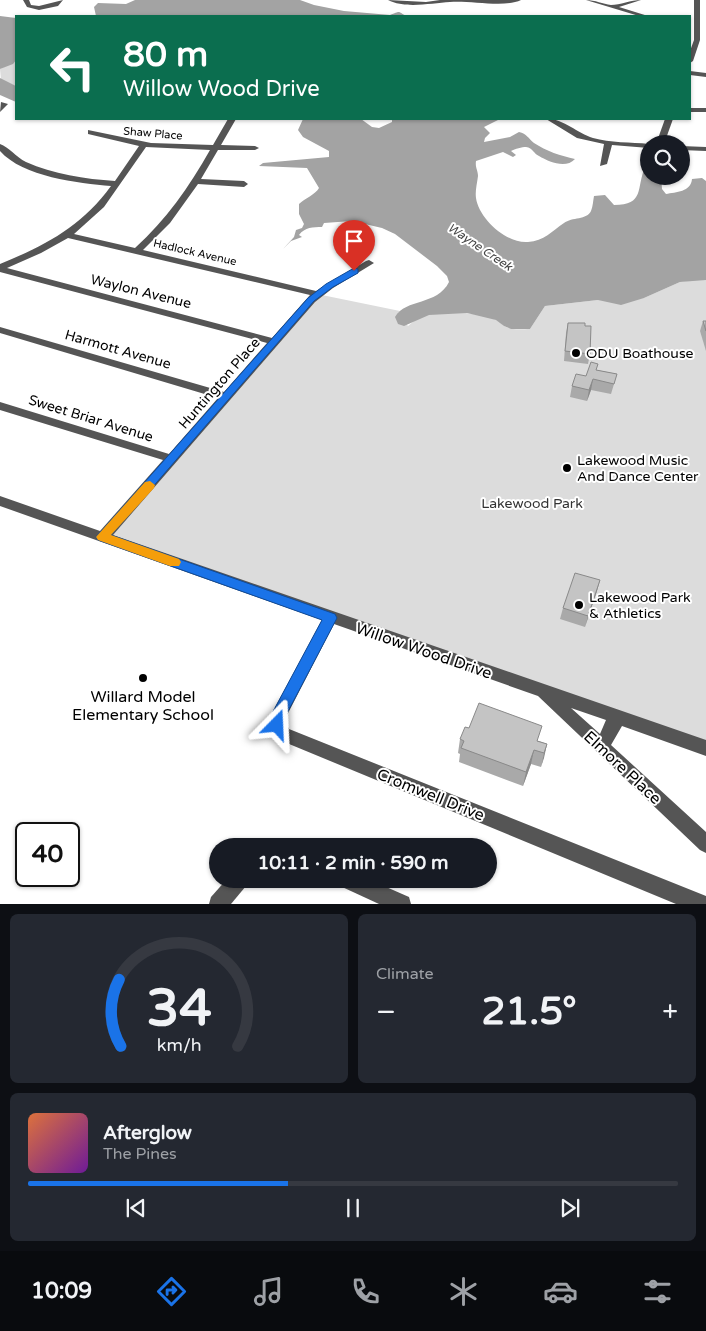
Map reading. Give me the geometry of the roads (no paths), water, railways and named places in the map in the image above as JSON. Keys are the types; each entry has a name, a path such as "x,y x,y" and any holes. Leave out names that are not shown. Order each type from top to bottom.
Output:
{"street":[{"path":"26,0 29,6 40,8 54,6 60,0"},
{"path":"391,0 426,4 452,0 476,2 518,0"},
{"path":"589,0 616,6 641,15"},
{"path":"616,6 638,0"},
{"path":"691,58 696,45 693,26 697,0"},
{"path":"632,15 637,14"},
{"path":"693,26 706,28"},
{"path":"691,73 706,75"},
{"path":"691,110 706,110"},
{"path":"137,251 168,222 186,200 231,120"},
{"path":"552,120 580,136 608,144 640,146"},
{"path":"664,135 670,120"},
{"name":"Shaw Place","path":"91,132 118,141 144,144 255,148"},
{"path":"0,268 67,235 95,212 144,144"},
{"path":"604,164 608,144"},
{"path":"0,146 12,158 40,170 76,179 116,184"},
{"path":"690,148 706,149"},
{"path":"196,181 244,184"},
{"name":"Hadlock Avenue","path":"67,235 317,294"},
{"name":"Huntington Place","path":"102,537 317,294 369,262"},
{"name":"Waylon Avenue","path":"0,268 274,342"},
{"name":"Harmott Avenue","path":"0,330 227,397"},
{"name":"Sweet Briar Avenue","path":"0,406 173,459"},
{"name":"Willow Wood Drive","path":"0,501 706,748"},
{"name":"Cromwell Drive","path":"330,618 277,719 277,725 284,734 701,904"},
{"name":"Elmore Place","path":"541,690 706,844"},
{"path":"601,746 613,727 615,716"},
{"path":"218,904 231,888"},
{"path":"366,888 402,904"}],"water":[{"path":"135,0 300,0 344,11 390,15 96,15 94,7 98,3 126,4"},
{"path":"399,12 406,15 390,15"},
{"path":"0,16 15,18 15,61 0,69"},
{"path":"0,78 15,86 15,102 0,95"},
{"name":"Wayne Creek","path":"303,120 362,120 372,127 379,128 392,122 392,120 498,120 484,127 490,133 484,142 510,137 519,132 544,148 559,155 575,159 567,164 552,162 526,147 511,151 516,155 513,157 503,152 476,161 478,176 476,198 482,214 495,229 520,242 539,240 567,221 586,216 591,211 594,196 605,195 614,205 624,204 635,199 640,184 662,185 666,194 682,191 689,187 692,179 702,178 706,181 706,280 680,282 644,298 621,305 598,300 545,306 530,329 511,329 496,320 467,313 429,315 404,326 398,324 395,317 400,311 437,295 444,290 449,282 447,276 437,266 395,234 382,228 352,221 324,223 322,227 312,227 304,230 299,235 302,237 291,241 283,249 294,237 296,230 302,228 304,224 299,214 299,204 319,188 307,168 259,166 263,163 329,157 329,151 303,137 298,130"}],"place":[{"name":"ODU Boathouse","path":"576,353"},
{"name":"Lakewood Music And Dance Center","path":"567,468"},
{"name":"Lakewood Park & Athletics","path":"579,605"},
{"name":"Willard Model Elementary School","path":"143,678"}],"park label":[{"name":"Lakewood Park","path":"532,503"}]}
